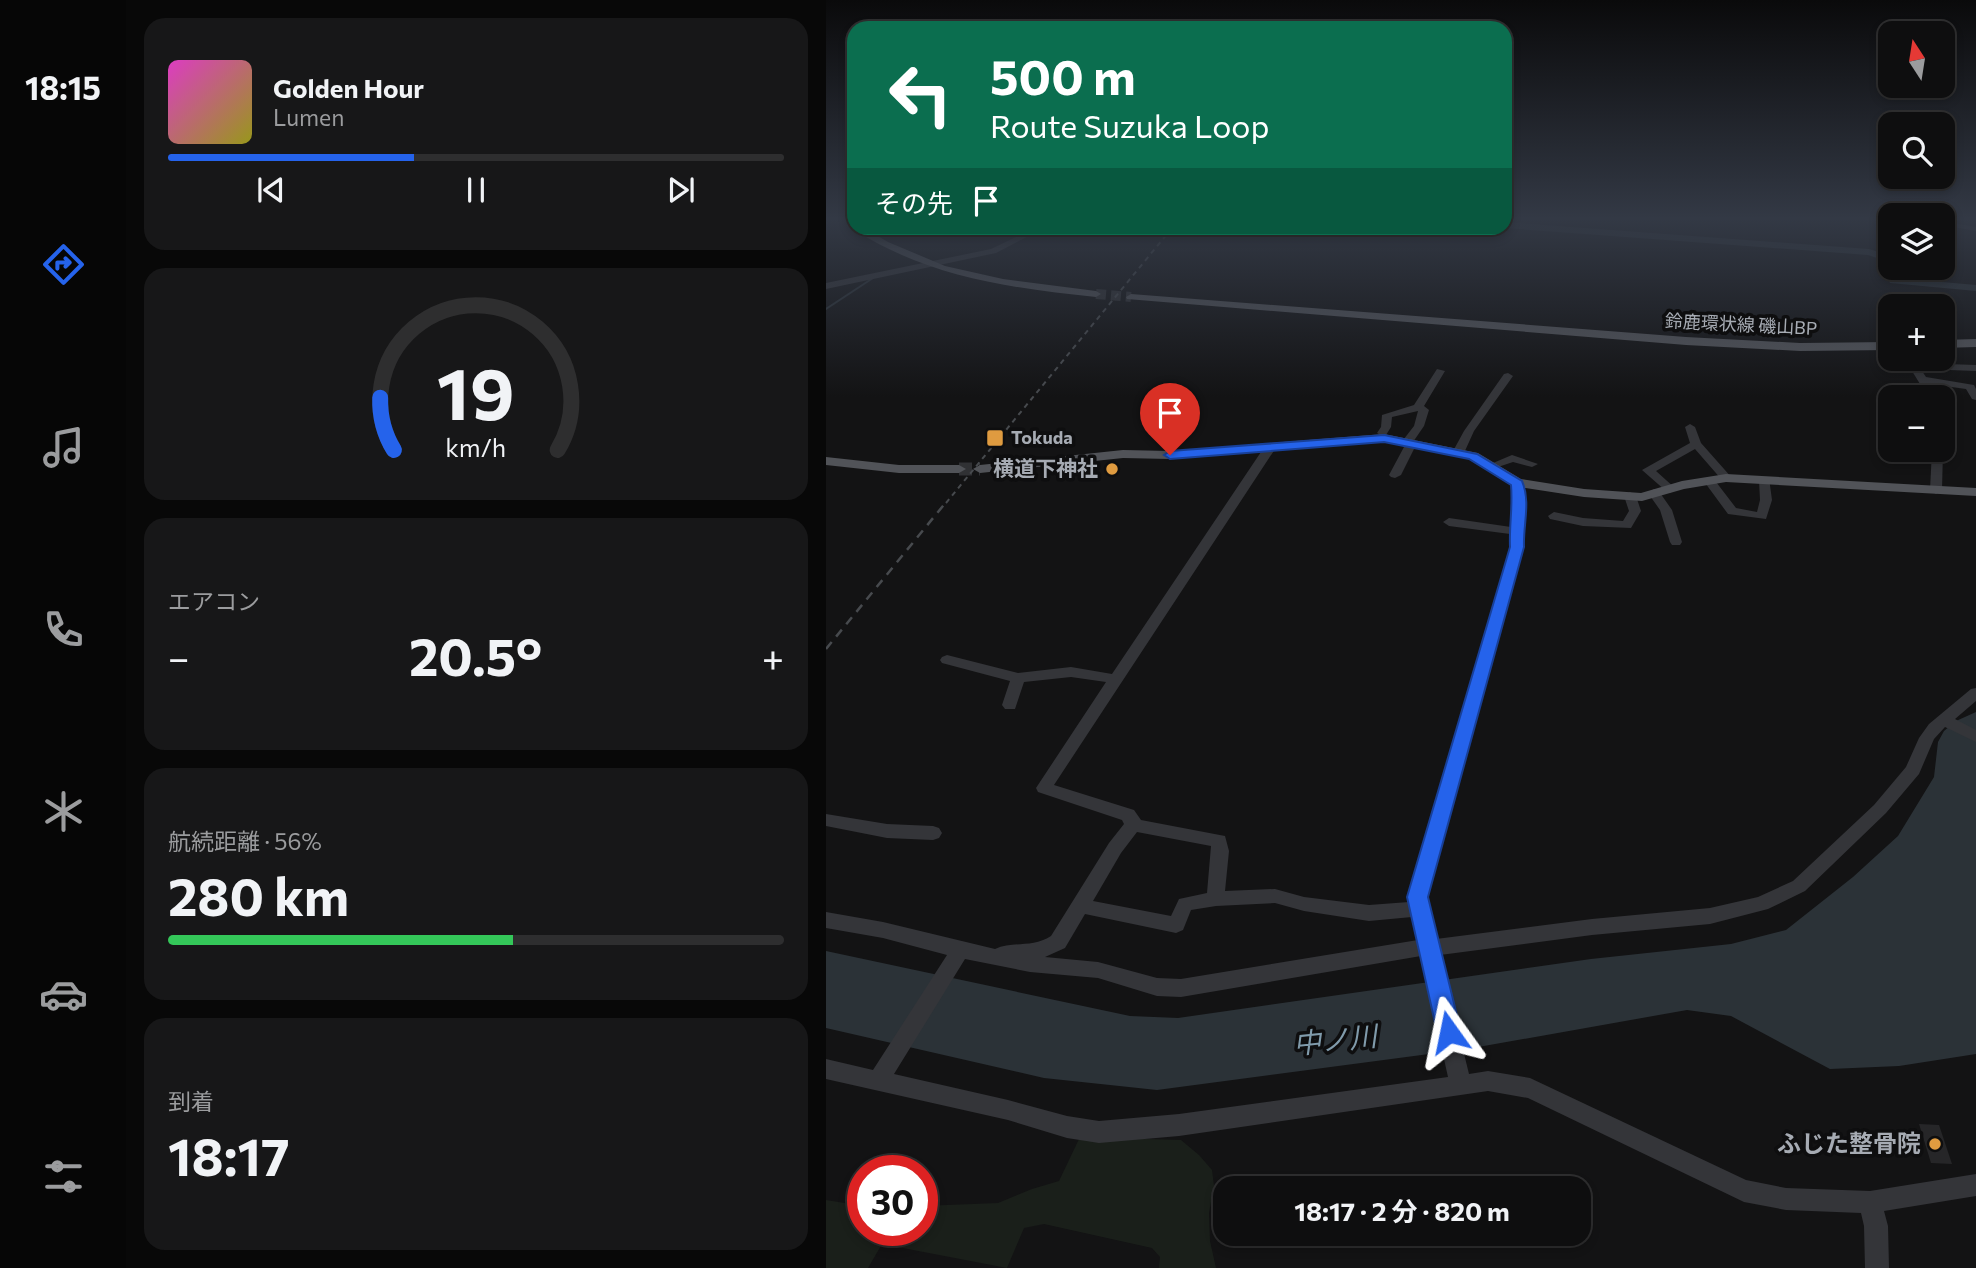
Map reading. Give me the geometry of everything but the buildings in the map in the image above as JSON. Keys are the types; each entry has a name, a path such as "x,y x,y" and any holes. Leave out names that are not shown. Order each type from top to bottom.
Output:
{"main road":[{"path":"989,278 1013,284 1096,294"},
{"name":"鈴鹿環状線 磯山BP","path":"1131,297 1686,341 1878,346"},
{"path":"1955,344 1976,343"},
{"path":"980,469 1123,454 1170,455 1384,438 1408,445 1473,456 1517,484 1630,496 1642,497 1726,478 1976,492"},
{"path":"826,461 886,468 959,469"}],"street":[{"path":"826,285 860,278"},
{"path":"1927,385 1917,371 1918,366 1976,368"},
{"path":"1418,407 1440,371"},
{"path":"1458,453 1469,431 1508,376"},
{"path":"1924,380 1969,387 1976,397"},
{"path":"1382,433 1387,415 1418,407 1424,410 1395,475"},
{"path":"1690,427 1696,444 1726,478"},
{"path":"1670,489 1648,470 1696,444"},
{"path":"987,955 1035,952 1050,948 1058,942 1115,848 1133,825 1128,815 1044,788 1271,446"},
{"path":"1492,466 1512,458 1532,464"},
{"path":"1936,491 1937,462"},
{"path":"1709,480 1732,511 1762,516 1766,500 1765,480"},
{"path":"1461,1086 1417,897 1517,547 1516,531 1520,509 1517,484"},
{"path":"1654,493 1666,510 1676,542"},
{"path":"1554,516 1583,522 1627,525 1635,511 1630,496"},
{"path":"1449,522 1516,531"},
{"path":"947,660 1018,678 1072,672 1116,679"},
{"path":"1010,705 1018,678"},
{"path":"826,920 883,930 959,951 1030,964 1098,970 1157,987 1181,988 1417,948 1431,950 1592,927 1729,913 1783,896 1817,871 1880,809 1913,769 1927,738 1944,719 1976,693"},
{"path":"1944,719 1976,737"},
{"path":"826,820 887,831 933,832"},
{"path":"1133,825 1219,841 1222,850 1216,873 1216,899"},
{"path":"1082,906 1176,925 1185,904 1216,899 1275,896 1304,904 1376,913 1419,909"},
{"path":"877,1082 959,951"},
{"path":"826,1069 1099,1132 1152,1128 1488,1081 1530,1088 1744,1191 1786,1199 1870,1202 1976,1185"},
{"path":"1870,1202 1876,1226 1877,1268"}],"shaded area":[{"path":"1080,1137 1181,1140 1212,1170 1210,1241 1216,1268 1159,1268 1160,1257 1152,1248 1044,1224 1024,1228 1007,1268 892,1246 938,1246 938,1205 998,1203 1059,1181"},
{"path":"826,1200 847,1203 847,1246 881,1246 868,1268 826,1268"}],"water":[{"name":"中ノ川","path":"1976,712 1976,1054 1899,1066 1830,1069 1731,1016 1687,1010 1467,1049 1157,1090 1044,1078 826,1028 826,951 1130,1016 1178,1018 1591,959 1731,944 1786,930 1853,877 1898,836 1934,777 1938,742 1944,731 1956,721"}],"waterway":[{"path":"826,309 873,278"},
{"path":"1893,278 1894,281 1976,288"}],"tunnel":[{"path":"1096,294 1131,297"},
{"path":"959,469 980,469"}],"railway":[{"path":"946,503 1131,278"},
{"path":"826,649 947,501"}],"place":[{"name":"Tokuda","path":"995,438"},
{"name":"横道下神社","path":"1112,469"},
{"name":"ふじた整骨院","path":"1935,1144"}],"route":[{"path":"1170,455 1384,438 1431,450 1473,456 1517,484 1520,509 1516,528 1517,547 1417,897 1449,1032"}]}
